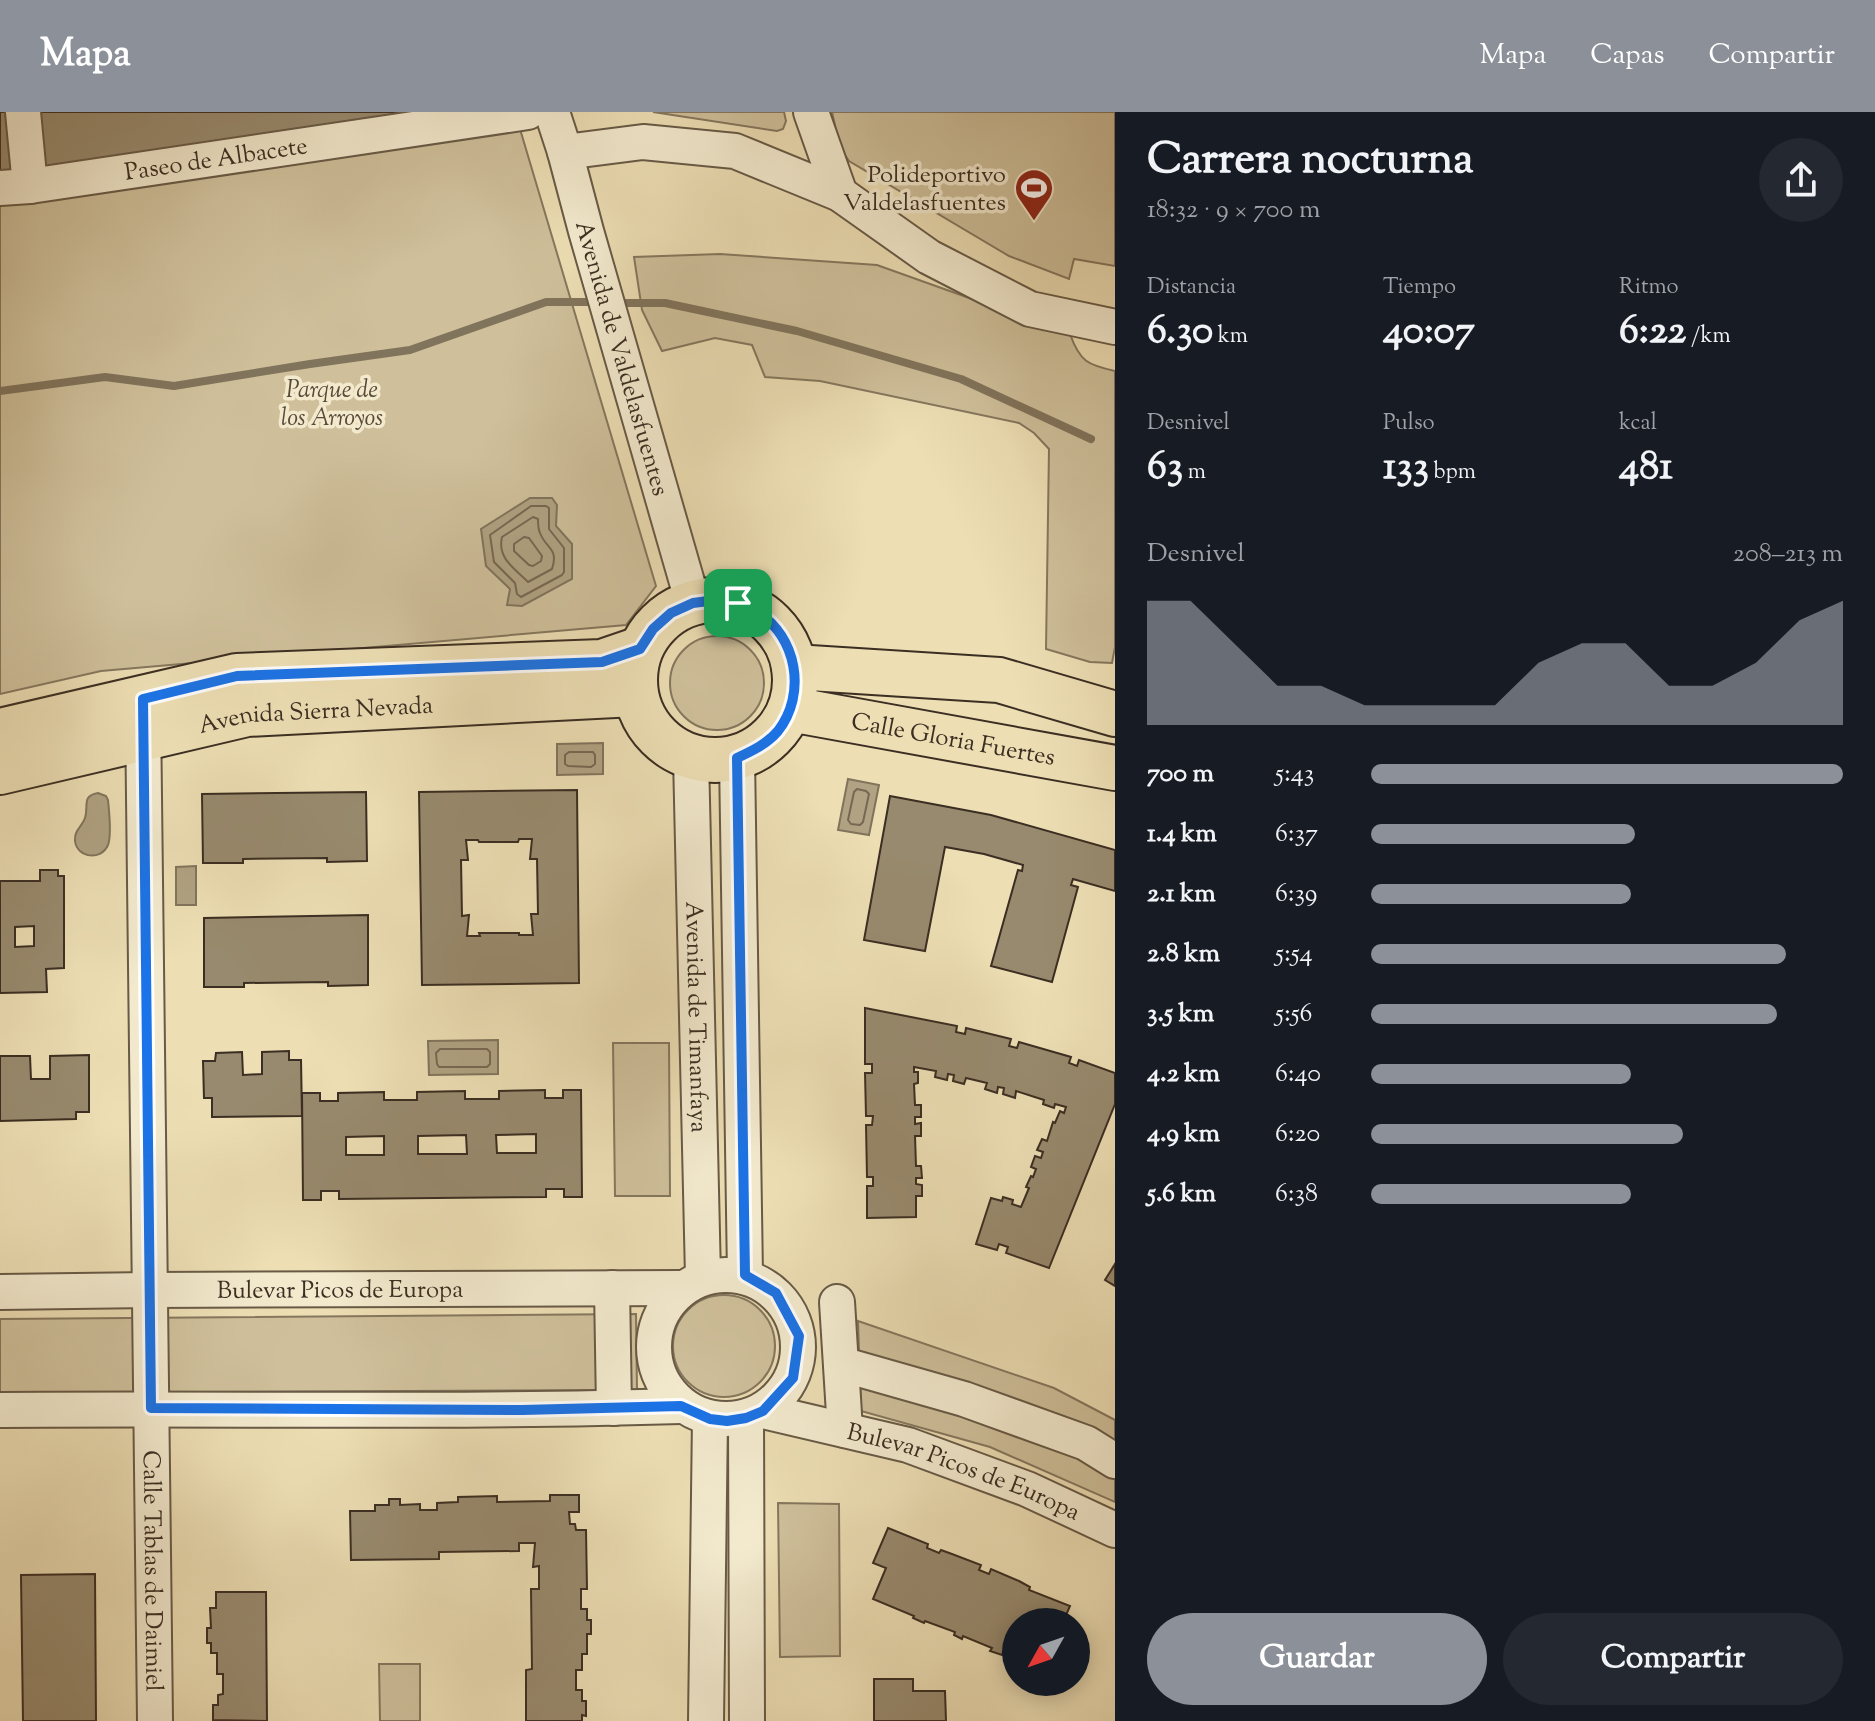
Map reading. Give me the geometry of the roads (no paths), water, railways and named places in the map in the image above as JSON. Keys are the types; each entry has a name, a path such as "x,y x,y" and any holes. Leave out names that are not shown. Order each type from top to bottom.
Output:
{"main road":[{"path":"716,600 738,603 759,613 776,628 788,648 792,688 778,731 760,747 737,758 714,761 691,757 671,748 654,733 642,715 635,694 634,671 640,649 653,629 671,613 693,603 716,600"},
{"name":"Avenida Sierra Nevada","path":"0,772 143,719 237,676 602,662 640,649"},
{"name":"Calle Gloria Fuertes","path":"792,688 999,680 1115,714"},
{"name":"Calle Gloria Fuertes","path":"792,688 1115,768"},
{"name":"Avenida Sierra Nevada","path":"0,731 44,720 143,719 635,694"}],"street":[{"path":"15,187 23,112"},
{"name":"Paseo de Albacete","path":"15,187 528,112"},
{"name":"Avenida de Valdelasfuentes","path":"552,112 693,603"},
{"path":"783,171 801,147 811,112"},
{"path":"811,112 840,194"},
{"path":"565,152 643,142 735,151 840,194 929,257 1030,309 1115,327"},
{"name":"Calle Tablas de Daimiel","path":"143,719 155,1721"},
{"name":"Avenida de Timanfaya","path":"691,757 692,1282"},
{"name":"Avenida de Timanfaya","path":"737,758 745,1275"},
{"path":"0,1410 614,1408 695,1412 727,1421 755,1415 793,1378 799,1336 776,1293 745,1275 724,1273 692,1282 657,1320 654,1363 695,1412 706,1721"},
{"name":"Bulevar Picos de Europa","path":"0,1292 612,1288 692,1282"},
{"path":"612,1288 614,1408"},
{"path":"837,1302 845,1430"},
{"path":"841,1364 964,1399 1086,1443 1115,1461"},
{"path":"747,1721 755,1415"},
{"name":"Bulevar Picos de Europa","path":"755,1415 845,1430 908,1445 1027,1489 1115,1530"}],"water":[{"path":"530,498 552,498 557,505 556,526 572,544 572,579 522,606 507,605 510,589 486,566 481,529"},
{"path":"603,743 603,774 557,775 557,744"},
{"path":"848,779 879,785 869,835 838,830"},
{"path":"98,793 108,800 109,841 100,854 84,854 77,847 75,837 85,818 87,799"},
{"path":"196,866 196,905 176,905 176,867"},
{"path":"498,1040 498,1074 429,1075 428,1041"}],"waterway":[{"path":"0,391 105,377 174,386 410,350 546,302 597,302"},
{"path":"615,303 665,303 797,331 961,379 1091,439"}],"place":[{"name":"Polideportivo Valdelasfuentes","path":"1034,222"}],"park label":[{"name":"Parque de los Arroyos","path":"332,403"}]}
